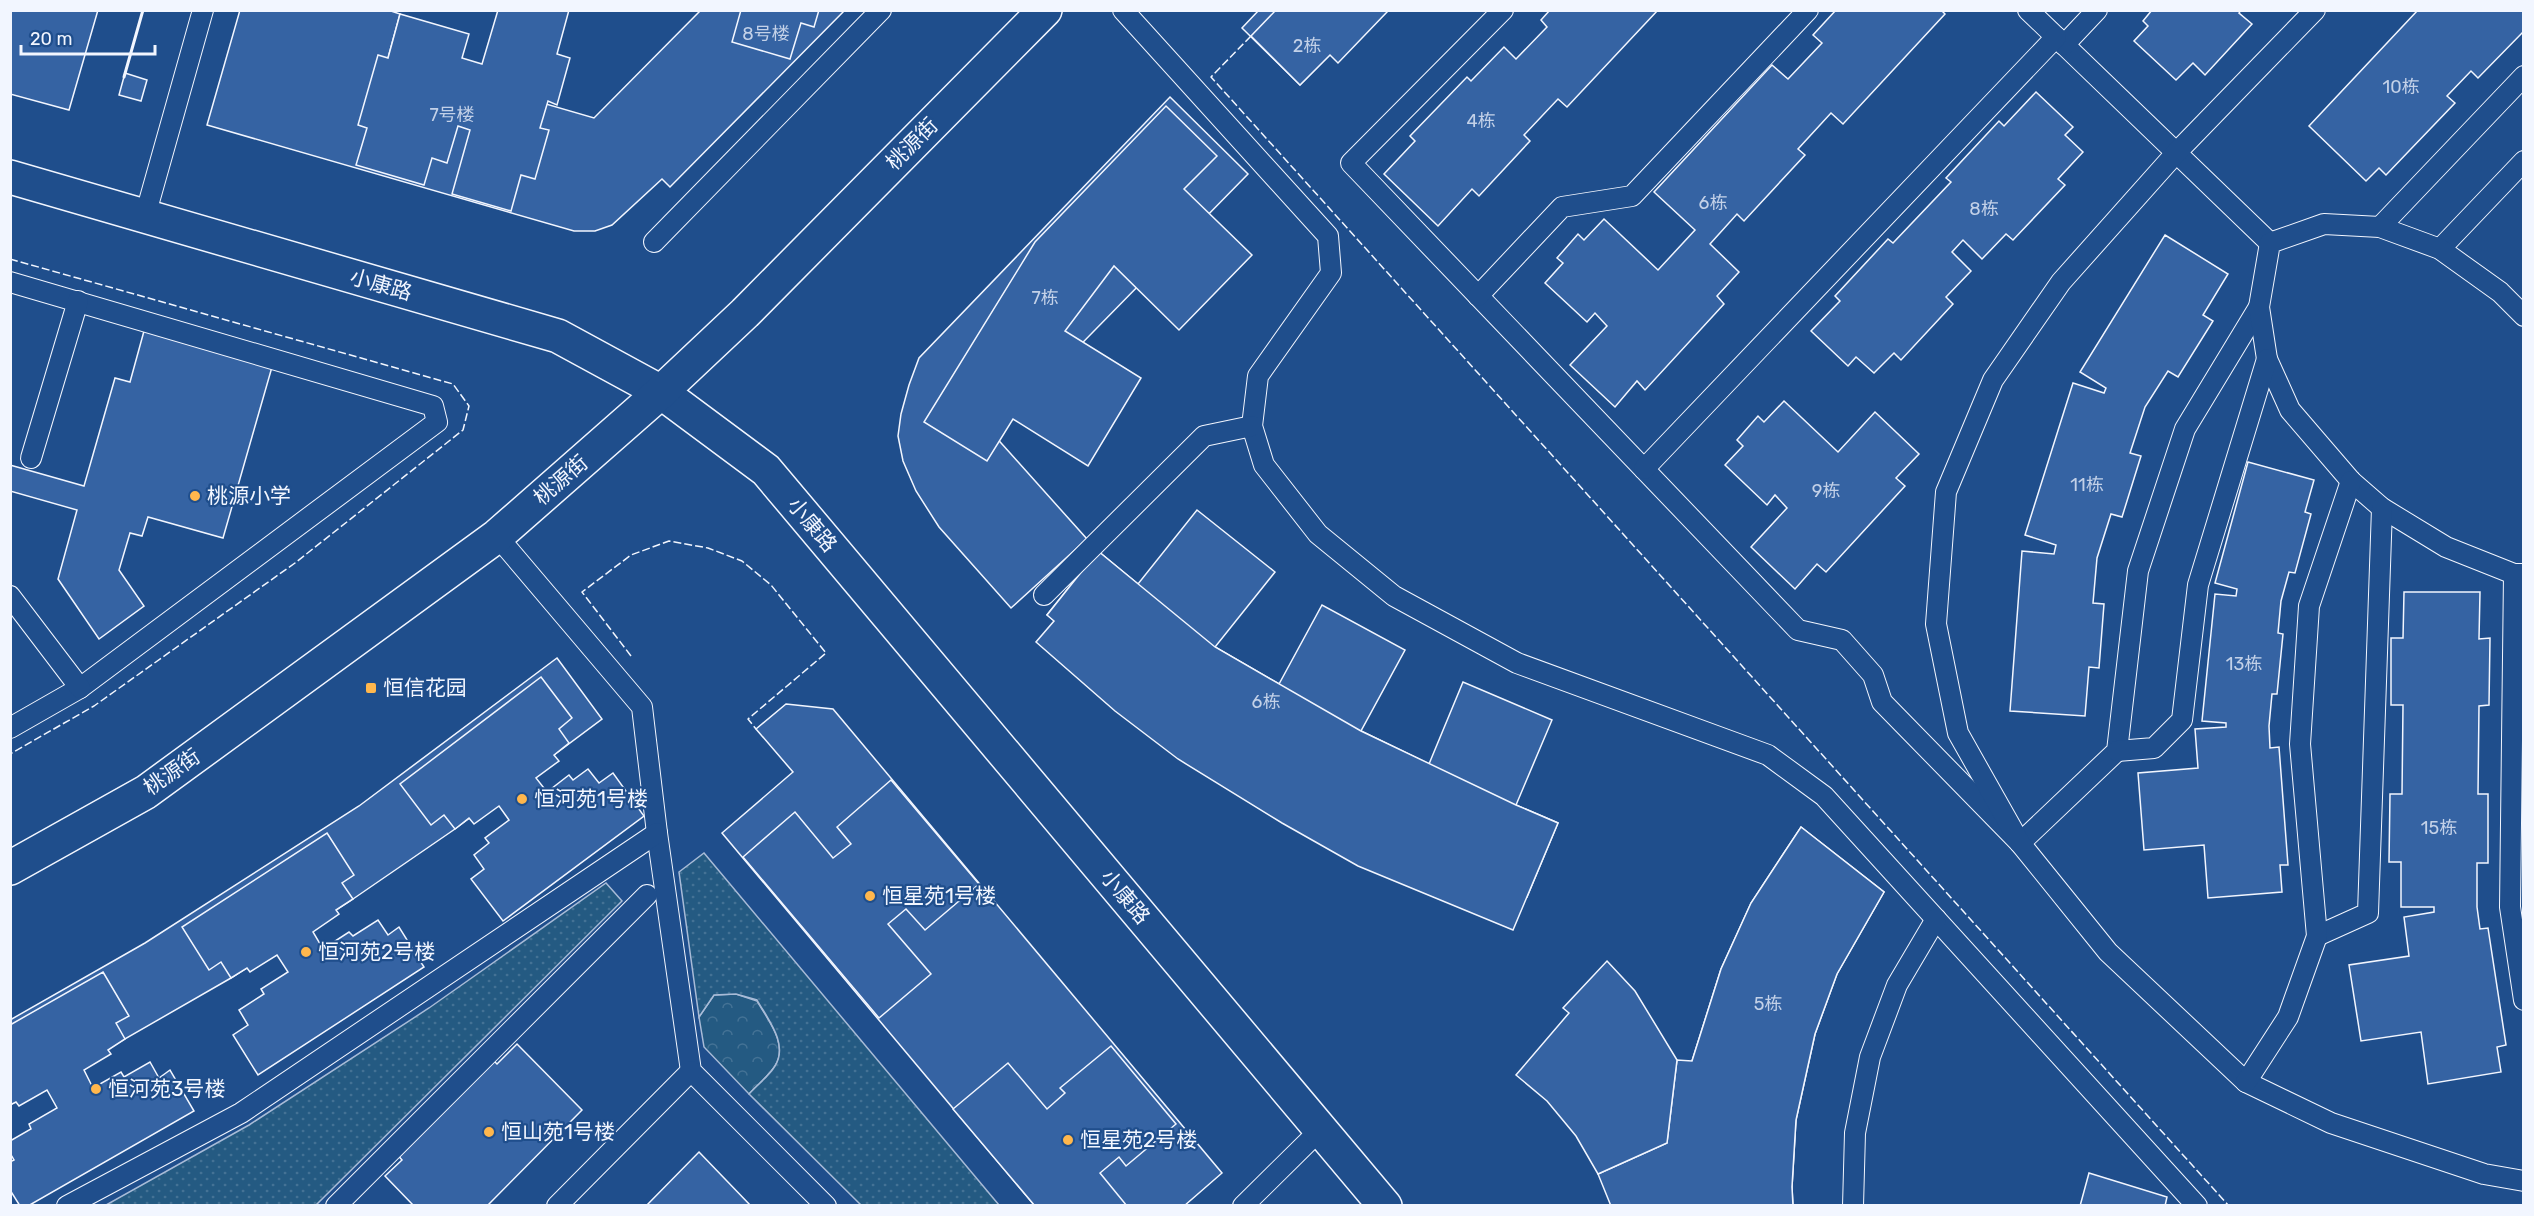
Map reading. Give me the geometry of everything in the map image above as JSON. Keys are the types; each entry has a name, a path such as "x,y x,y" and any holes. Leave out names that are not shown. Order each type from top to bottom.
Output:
{"street":[{"name":"桃源街","path":"10,867 146,792 497,536 661,392 745,313 1045,10"},
{"name":"小康路","path":"10,177 558,336 661,392 766,470 1385,1206"}],"lane":[{"path":"145,216 203,10"},
{"path":"654,242 881,10"},
{"path":"1123,10 1328,236 1331,273 1258,376 1252,426 1264,465 1317,534 1394,596 1517,663 1768,755 1824,796 2197,1206"},
{"path":"1503,10 1351,163 1798,630 1842,640 1873,675 1882,702 2020,843 2108,952 2246,1082 2331,1123 2395,1146 2484,1174 2523,1181"},
{"path":"1478,296 1562,207 1632,196 1808,10"},
{"path":"2028,10 2270,243"},
{"path":"1644,470 2060,41 2097,10"},
{"path":"2020,843 1958,733 1936,624 1946,492 1993,380 2061,282 2176,153 2315,10"},
{"path":"2380,227 2523,76"},
{"path":"2440,249 2523,161"},
{"path":"2270,243 2324,224 2380,227 2440,249 2500,292 2523,316"},
{"path":"2270,243 2259,307 2267,359 2290,410 2351,481 2382,508 2446,548 2519,574 2510,907 2523,1000"},
{"path":"10,282 433,406 437,422 80,688 10,728"},
{"path":"31,458 78,301"},
{"path":"2117,751 2138,571 2185,429 2259,307"},
{"path":"2020,843 2117,751 2154,748 2182,720 2198,585 2267,359"},
{"path":"1044,595 1204,436 1252,426"},
{"path":"2246,1082 2288,1017 2317,936 2300,744 2309,606 2351,481"},
{"path":"2317,936 2368,914 2382,508"},
{"path":"497,536 642,707 657,833 691,1071 819,1203"},
{"path":"10,596 80,688"},
{"path":"67,1206 241,1113 657,833"},
{"path":"336,1206 647,895"},
{"path":"1853,1206 1855,1133 1869,1057 1897,985 1936,919"},
{"path":"557,1206 691,1071"},
{"path":"1243,1206 1321,1129"}],"green space":[{"path":"704,853 999,1205 861,1205 749,1094 775,1066 780,1049 771,1023 757,1000 736,994 714,995 699,1017 679,872"},
{"path":"606,883 622,901 316,1205 106,1205 249,1125 429,1008"},
{"path":"736,994 757,1001 775,1032 780,1049 775,1066 749,1094 704,1047 699,1017 714,995"}],"building":[{"path":"10,10 91,10 68,91 34,82 30,95 10,90"},
{"path":"10,10 98,10 69,110 10,94"},
{"path":"240,10 388,10 400,14 388,58 594,118 701,10 845,10 670,187 662,179 612,225 595,231 574,231 207,125"},
{"path":"498,10 569,10 557,54 570,58 557,105 548,101 540,128 549,130 535,179 521,175 511,211 452,194 470,130 458,126 447,163 432,158 424,185 356,165 367,128 358,125 378,55 388,58 400,14 469,34 462,58 482,64"},
{"path":"741,10 819,10 814,27 801,23 790,59 732,42"},
{"path":"1259,10 1374,10 1300,85 1242,28"},
{"path":"1276,10 1385,10 1387,12 1338,63 1330,55 1300,85 1251,36"},
{"path":"1550,10 1658,10 1567,107 1558,99 1524,135 1530,141 1479,196 1472,189 1438,226 1384,174 1415,141 1410,136 1467,77 1471,81 1504,47 1516,59 1547,27 1541,20"},
{"path":"1836,10 1941,10 1945,14 1843,124 1831,113 1798,149 1805,155 1744,221 1737,214 1710,244 1739,272 1717,296 1724,304 1645,390 1637,381 1615,407 1570,365 1607,326 1595,313 1587,322 1545,283 1563,263 1557,258 1578,234 1584,240 1604,219 1658,270 1695,230 1654,192 1772,65 1788,79 1822,43 1813,35"},
{"path":"2152,10 2241,10 2239,13 2252,24 2205,75 2193,63 2176,80 2134,41 2148,26 2143,21"},
{"path":"2418,10 2524,10 2524,31 2478,78 2471,71 2447,96 2455,103 2386,175 2379,168 2366,181 2309,126"},
{"path":"125,73 147,80 141,101 119,95"},
{"path":"2036,92 2073,127 2065,135 2083,152 2058,179 2065,185 2013,240 2006,234 1982,259 1963,240 1952,252 1971,271 1946,297 1953,304 1901,360 1894,353 1874,373 1856,357 1848,366 1811,331 1840,301 1835,296 1888,239 1893,243 1951,182 1946,178 1999,121 2004,126"},
{"path":"1170,97 1248,174 993,434 1087,539 1011,608 939,527 916,491 903,461 898,436 909,385 919,358"},
{"path":"1166,106 1217,156 1184,189 1252,255 1179,330 1114,266 1065,331 1141,378 1088,466 1013,419 987,461 924,422 1035,242"},
{"path":"2165,235 2228,274 2203,315 2213,321 2178,377 2168,371 2145,407 2130,453 2141,456 2122,517 2111,514 2097,558 2093,603 2104,604 2099,668 2089,667 2085,716 2010,711 2022,551 2054,554 2056,545 2025,535 2073,383 2104,393 2106,388 2080,372"},
{"path":"144,331 272,367 223,538 148,517 142,536 130,533 119,570 144,606 99,639 58,579 77,510 10,491 10,465 84,486 115,378 130,382"},
{"path":"1784,401 1838,452 1875,412 1919,454 1896,478 1905,486 1826,572 1817,564 1795,589 1751,547 1787,508 1775,495 1767,505 1725,465 1743,446 1737,440 1758,416 1764,422"},
{"path":"2248,462 2314,480 2305,512 2311,514 2295,573 2289,572 2281,601 2278,633 2283,634 2277,694 2272,694 2269,726 2270,748 2279,747 2288,865 2280,865 2282,892 2208,898 2204,845 2144,850 2138,773 2198,768 2195,729 2226,727 2226,723 2202,721 2215,594 2236,596 2237,589 2215,583"},
{"path":"1197,510 1275,572 1215,647 1279,684 1322,605 1405,650 1361,731 1429,764 1463,682 1552,720 1516,805 1558,823 1527,897 1352,822 1179,721 1047,615 1098,551 1138,584"},
{"path":"1098,551 1215,647 1361,731 1558,823 1513,930 1358,866 1282,823 1178,759 1115,711 1036,642 1054,621 1047,615"},
{"path":"2404,592 2480,592 2479,639 2490,638 2489,705 2479,706 2478,794 2488,794 2488,863 2477,863 2477,907 2480,929 2488,928 2506,1045 2497,1047 2501,1072 2428,1084 2421,1032 2361,1041 2349,965 2409,956 2404,917 2434,912 2434,907 2401,907 2401,862 2389,862 2390,794 2402,794 2403,705 2391,705 2391,638 2403,638"},
{"path":"557,658 602,719 455,829 353,899 231,978 10,1105 10,1020 145,943 359,806"},
{"name":"恒河苑1号楼","path":"541,677 572,718 559,729 569,743 554,755 559,761 536,778 547,792 569,775 573,780 588,769 599,783 613,773 644,816 503,921 471,879 484,869 474,855 489,843 485,838 509,820 499,806 474,824 469,818 455,829 444,815 431,825 400,784"},
{"path":"786,704 833,709 1222,1173 1184,1206 1035,1206 722,833 793,772 756,729"},
{"name":"恒星苑1号楼","path":"891,780 979,884 925,930 906,909 888,924 931,974 879,1018 743,857 795,812 833,858 851,844 837,827"},
{"path":"1801,827 1884,892 1837,974 1815,1034 1796,1120 1793,1206 1680,1206 1679,1172 1692,1061 1721,969 1751,903"},
{"path":"1801,827 1884,892 1837,974 1815,1034 1796,1120 1793,1206 1611,1206 1598,1174 1667,1143 1677,1060 1692,1061 1721,969 1751,903"},
{"name":"恒河苑2号楼","path":"327,833 354,875 342,883 353,899 336,910 339,914 313,932 323,949 349,932 353,936 378,920 388,935 399,927 424,967 258,1075 233,1035 248,1025 239,1010 264,994 261,989 288,972 277,955 250,972 247,968 231,978 221,962 209,970 182,927"},
{"path":"1607,961 1635,991 1677,1060 1667,1143 1598,1174 1576,1136 1547,1101 1516,1075 1569,1013 1563,1008"},
{"name":"恒河苑3号楼","path":"103,972 129,1016 116,1023 125,1039 108,1050 111,1054 84,1070 93,1088 121,1072 124,1077 150,1062 159,1078 170,1070 194,1111 28,1206 20,1206 10,1190 10,1162 14,1160 10,1153 10,1141 31,1129 29,1124 57,1108 47,1090 19,1106 16,1102 10,1105 10,1025"},
{"name":"恒山苑1号楼","path":"517,1044 582,1110 487,1206 414,1206 385,1176 402,1160 396,1153 491,1058 497,1064"},
{"name":"恒星苑2号楼","path":"1111,1046 1176,1124 1126,1166 1119,1157 1100,1173 1127,1206 1035,1206 953,1109 1008,1063 1047,1109 1065,1093 1060,1088"},
{"path":"699,1152 751,1206 646,1206"},
{"path":"2089,1173 2167,1197 2165,1206 2080,1206"}],"fence":[{"path":"1251,36 1211,77 2229,1206"},
{"path":"10,259 453,384 469,406 463,430 295,563 94,706 10,754"},
{"path":"631,656 582,592 631,555 669,541 708,548 742,561 771,585 826,653 748,719 756,729"}],"wall":[{"path":"124,77 143,10"}],"place":[{"name":"桃源小学","path":"195,496"},
{"name":"恒信花园","path":"371,688"},
{"name":"恒河苑1号楼","path":"522,799"},
{"name":"恒星苑1号楼","path":"870,896"},
{"name":"恒河苑2号楼","path":"306,952"},
{"name":"恒河苑3号楼","path":"96,1089"},
{"name":"恒山苑1号楼","path":"489,1132"},
{"name":"恒星苑2号楼","path":"1068,1140"}]}
